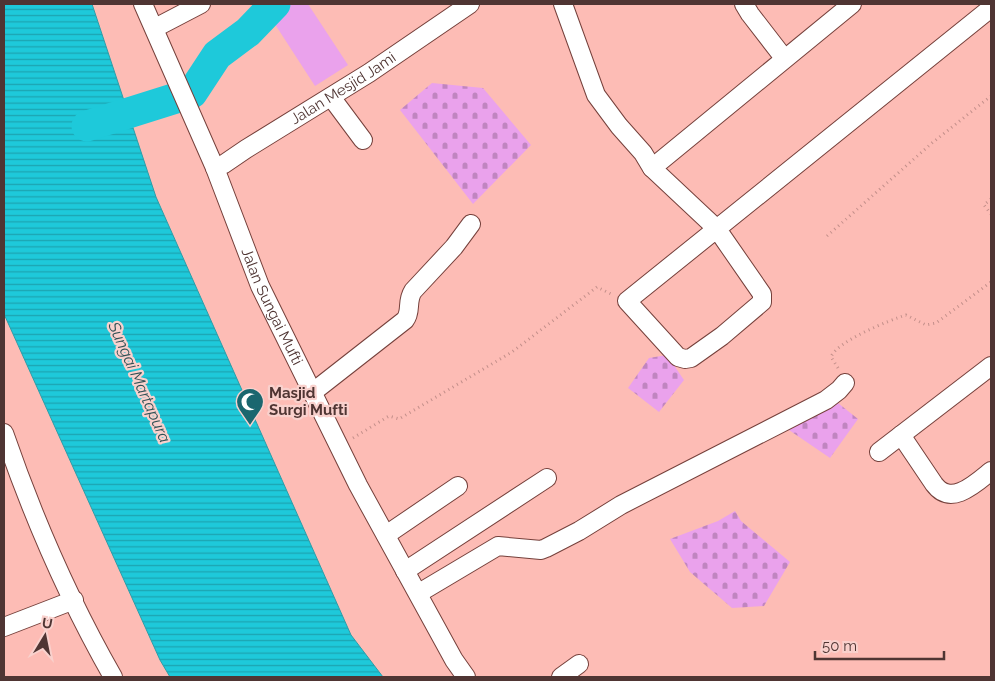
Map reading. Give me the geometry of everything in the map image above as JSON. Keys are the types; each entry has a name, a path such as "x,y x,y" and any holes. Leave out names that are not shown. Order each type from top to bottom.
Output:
{"street":[{"name":"Jalan Sungai Mufti","path":"143,4 214,168 260,286 339,446 454,660 466,677"},
{"path":"154,28 201,4"},
{"name":"Jalan Mesjid Jami","path":"214,168 224,164 369,74 470,4"},
{"path":"563,4 596,95 619,126 643,153 652,168 717,230 762,294 762,302 722,336 691,358 684,359 678,357 627,301 717,230 991,8"},
{"path":"744,4 784,58"},
{"path":"652,168 852,4"},
{"path":"331,97 363,140"},
{"path":"313,392 405,320 408,316 409,296 454,247 471,224"},
{"path":"879,452 991,366"},
{"path":"419,594 498,546 536,550 546,548 579,531 621,505 826,400 845,383"},
{"path":"4,433 11,479 46,542 113,677"},
{"path":"901,435 937,488 944,492 954,494 961,492 991,471"},
{"path":"405,570 548,478"},
{"path":"386,535 458,486"},
{"path":"4,627 74,600"},
{"path":"561,677 579,664"}],"path":[{"path":"827,236 932,143 991,96"},
{"path":"991,199 984,205 991,214"},
{"path":"845,383 831,357 836,349 887,321 906,315 926,325 936,322 991,282"},
{"path":"339,446 389,416 399,419 512,352 597,287 627,301"}],"green space":[{"path":"287,4 308,4 348,65 315,86 269,15"},
{"path":"432,83 483,88 531,145 473,204 400,110"},
{"path":"667,355 684,380 659,412 628,388 649,358"},
{"path":"838,403 858,419 830,458 786,428"},
{"path":"735,511 741,521 790,562 764,606 732,608 690,572 670,539 718,521"}],"water":[{"name":"Sungai Martapura","path":"4,4 92,4 156,197 351,635 383,677 170,677 160,660 4,314"}],"waterway":[{"path":"87,126 192,93 217,55 248,32 275,4"}],"place":[{"name":"Masjid Surgi Mufti","path":"250,426"}]}
